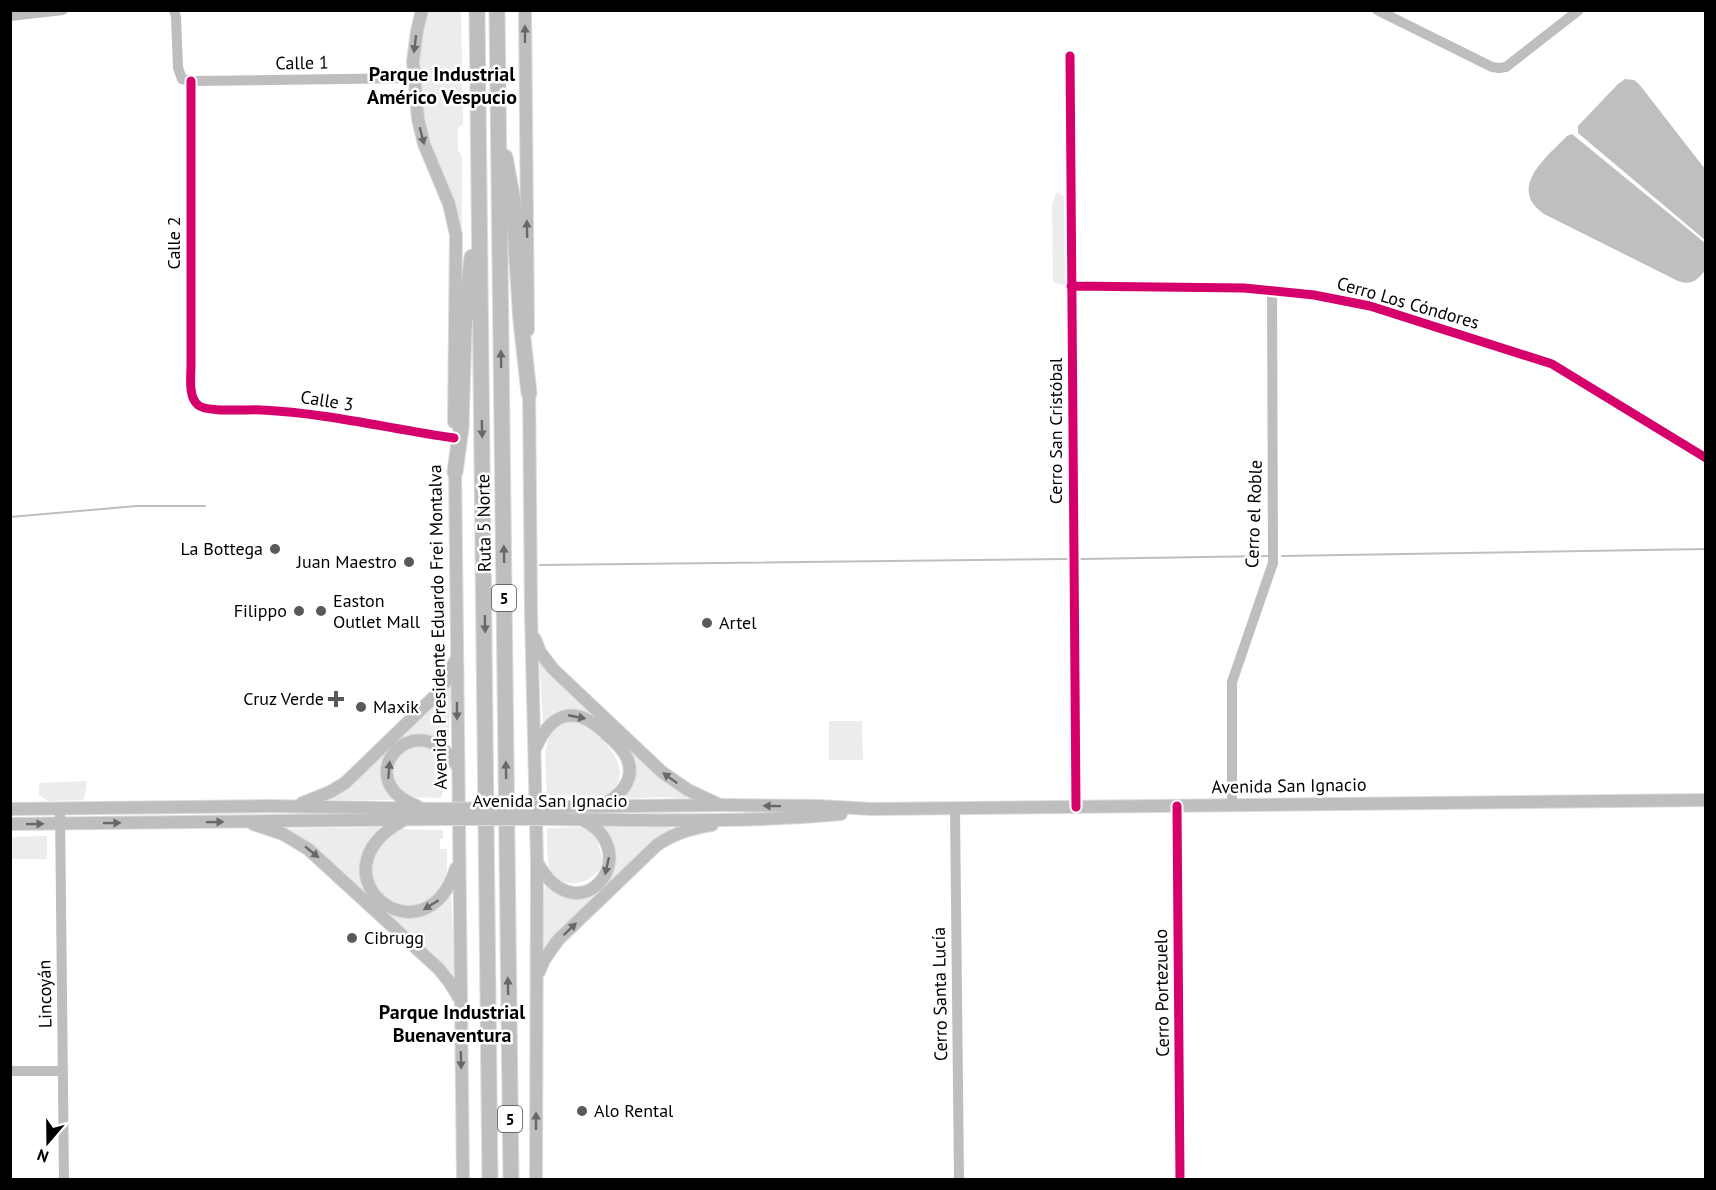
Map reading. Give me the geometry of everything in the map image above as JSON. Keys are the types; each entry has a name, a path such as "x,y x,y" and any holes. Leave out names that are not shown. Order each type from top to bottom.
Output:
{"highway":[{"name":"Ruta 5 Norte","path":"497,10 510,1179"},
{"name":"Ruta 5 Norte","path":"476,13 490,1179"},
{"path":"498,131 511,185 529,393"},
{"path":"455,472 461,428 466,308 479,195"},
{"path":"509,1066 520,1179"},
{"path":"480,1179 489,1084"}],"main road":[{"name":"Avenida Presidente Eduardo Frei Montalva","path":"422,10 415,41 414,78 422,136 449,204 456,235 454,438 463,1179"},
{"path":"525,10 537,861 536,1179"},
{"path":"532,632 540,652 549,664 662,772 688,790 722,805"},
{"path":"292,806 323,796 351,777 436,695 447,680 456,655"},
{"path":"535,748 552,722 572,715 590,721 621,748 629,766 628,781 618,795 596,807"},
{"path":"424,809 400,798 390,787 387,772 394,753 410,742 428,741 444,750 458,766"},
{"name":"Avenida San Ignacio","path":"10,824 402,821 440,814 550,813 596,807 722,805 872,809 1706,800"},
{"path":"266,821 270,814 267,806"},
{"name":"Avenida San Ignacio","path":"10,809 292,806 424,809 440,814"},
{"name":"Avenida San Ignacio","path":"550,813 582,819 737,819 831,815 872,809"},
{"path":"537,861 549,881 563,890 574,893 584,892 600,883 609,864 609,850 597,830 582,819"},
{"path":"537,976 544,960 558,940 657,845 683,831 737,819"},
{"path":"244,821 283,834 316,855 439,969 461,1002"},
{"path":"402,821 378,837 367,857 366,875 369,887 386,905 409,912 420,911 432,906 441,899 448,887 459,856"}],"street":[{"path":"15,14 63,10"},
{"path":"174,10 179,75 182,79 191,81"},
{"path":"1377,10 1492,67 1499,68 1506,67 1579,10"},
{"name":"Cerro San Cristóbal","path":"1071,56 1076,807"},
{"name":"Calle 1","path":"191,81 414,78"},
{"name":"Calle 2","path":"191,81 191,365 192,393 196,403"},
{"name":"Cerro Los Cóndores","path":"1071,286 1213,286 1272,290 1358,303 1544,360 1572,374 1706,458"},
{"name":"Cerro el Roble","path":"1232,805 1232,682 1273,562 1272,290"},
{"name":"Calle 3","path":"196,403 204,408 281,411 454,438"},
{"name":"Cerro Portezuelo","path":"1177,806 1180,1179"},
{"name":"Cerro Santa Lucía","path":"955,808 959,1179"},
{"name":"Lincoyán","path":"60,809 64,1179"},
{"path":"10,1071 63,1071"}],"shaded area":[{"path":"427,11 461,11 463,124 458,128 458,150 462,157 462,226 459,227 425,125 419,67 420,36"},
{"path":"1625,79 1634,80 1639,84 1705,169 1705,240 1578,133 1578,126"},
{"path":"1572,134 1705,243 1705,270 1697,279 1687,283 1678,281 1544,214 1533,204 1529,194 1534,173 1550,153"},
{"path":"1058,192 1064,196 1065,284 1057,284 1053,281 1052,206"},
{"path":"539,656 693,799 665,797 623,799 635,776 636,770 631,753 598,720 580,710 562,710 543,722"},
{"path":"452,682 448,748 430,736 403,739 397,743 386,787 392,800 329,800 329,798"},
{"path":"829,721 862,721 863,760 829,760"},
{"path":"571,722 593,732 613,753 619,765 620,777 615,788 602,796 547,795 545,762 548,740 552,732 560,725"},
{"path":"411,745 431,747 443,757 447,780 441,798 410,797 394,784 396,762"},
{"path":"87,781 84,800 48,801 39,795 39,783"},
{"path":"599,826 668,826 672,830 544,953 541,953 545,882 555,891 568,897 611,874 612,854"},
{"path":"381,827 367,845 362,864 364,882 372,898 385,910 401,917 419,916 440,906 451,894 456,984 281,829"},
{"path":"583,827 598,839 601,866 596,873 582,882 566,883 558,880 549,866 547,828"},
{"path":"397,829 443,830 440,849 447,849 445,884 437,895 420,908 387,902 371,880 371,854"},
{"path":"47,836 47,859 11,859 11,837"}],"waterway":[{"path":"10,517 137,506 205,506"},
{"path":"1282,556 1706,549"},
{"path":"1081,559 1268,556"},
{"path":"540,565 1067,559"}],"cycle path":[{"path":"1070,56 1076,807"},
{"path":"191,81 191,392 195,401 198,405 210,409 310,414 454,438"},
{"path":"1071,286 1244,288 1314,295 1370,306 1552,364 1706,458"},
{"path":"1177,806 1180,1180"}],"place":[{"name":"La Bottega","path":"275,549"},
{"name":"Juan Maestro","path":"409,562"},
{"name":"Filippo","path":"299,611"},
{"name":"Easton Outlet Mall","path":"321,611"},
{"name":"Artel","path":"707,623"},
{"name":"Cruz Verde","path":"336,699"},
{"name":"Maxik","path":"361,707"},
{"name":"Cibrugg","path":"352,938"},
{"name":"Alo Rental","path":"582,1111"}],"district":[{"name":"Parque Industrial Américo Vespucio","path":"442,86"},
{"name":"Parque Industrial Buenaventura","path":"452,1024"}]}
